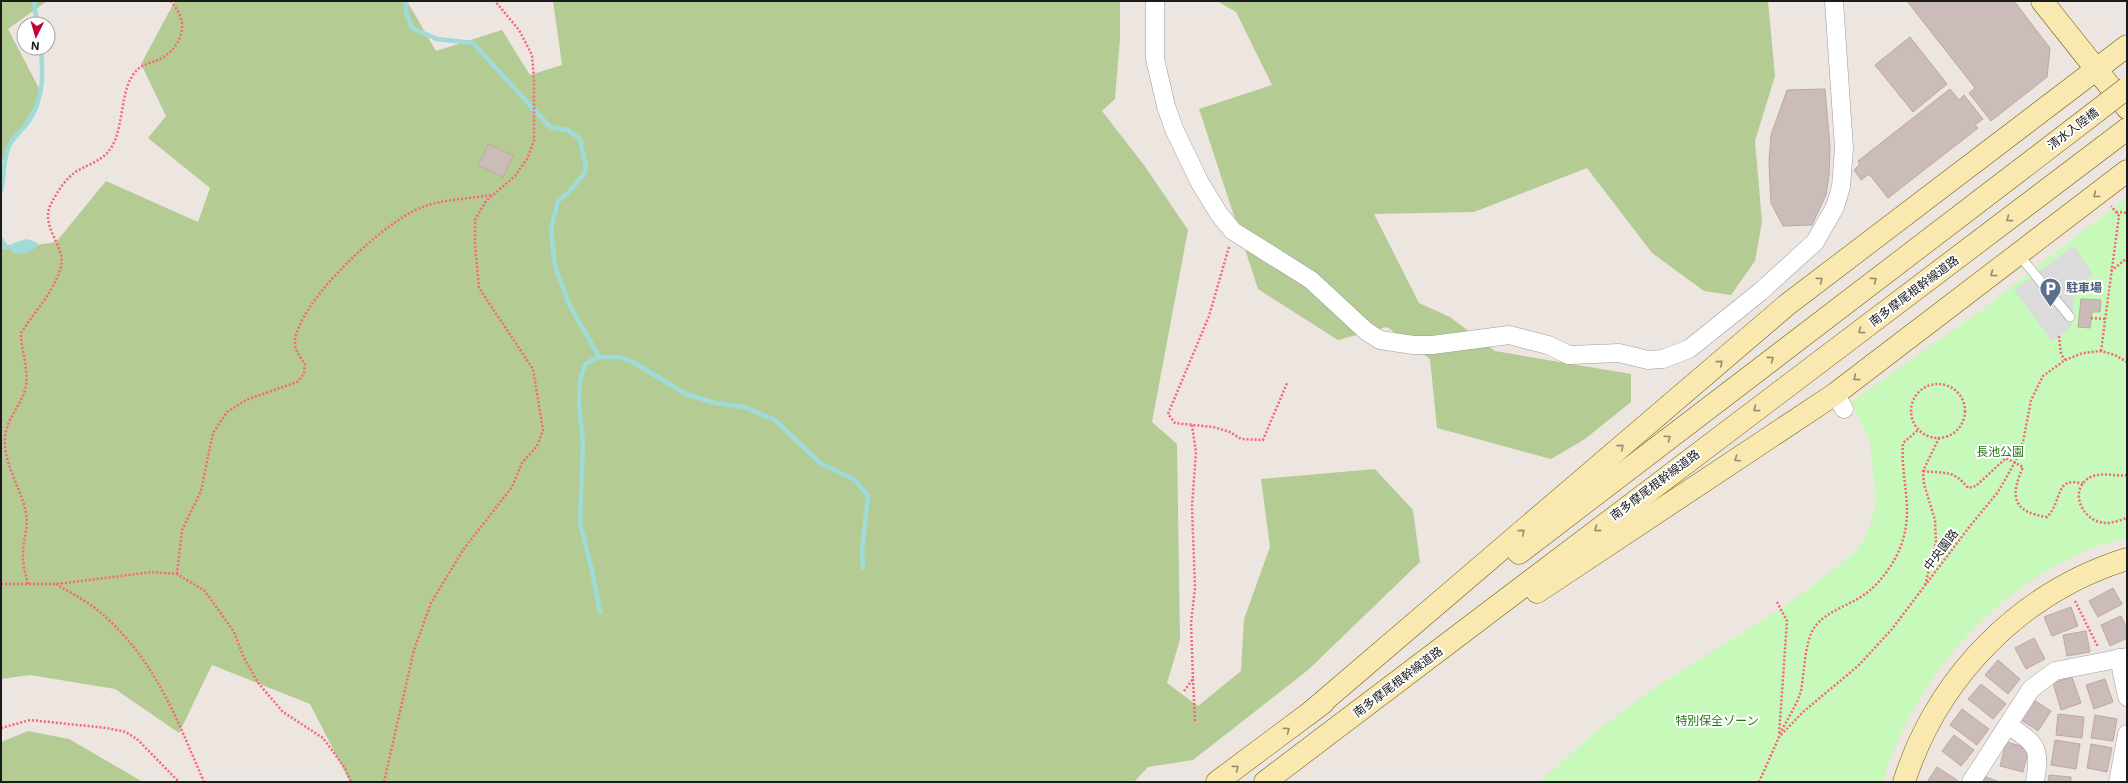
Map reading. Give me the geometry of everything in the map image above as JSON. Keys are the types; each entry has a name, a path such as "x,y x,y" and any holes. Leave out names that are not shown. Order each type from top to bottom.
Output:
{"main road":[{"path":"2042,1 2127,108"},
{"path":"1217,782 1312,712 1788,304 2127,46"},
{"name":"清水入陸橋","path":"1312,712 2127,88"},
{"name":"南多摩尾根幹線道路","path":"1268,779 1382,695 1586,537 2127,129"},
{"path":"1382,695 1840,401 2019,255 2127,171"},
{"path":"1904,782 1910,763 1928,726 1952,686 1978,653 2000,632 2037,602 2069,582 2108,565 2127,559"}],"street":[{"path":"1155,1 1155,59 1166,106 1174,129 1200,183 1219,214 1233,231 1311,280 1366,331 1380,340 1400,344 1432,345 1509,335 1548,345 1569,355 1619,353 1648,360 1663,359 1678,355 1689,349 1755,296 1815,242 1835,207 1841,187 1844,148 1834,1"},
{"path":"1972,782 2031,689 2055,671 2117,659 2127,697"},
{"path":"2008,725 2032,741 2038,757 2035,782"},
{"path":"2118,782 2127,734"}],"lane":[{"path":"2019,255 2070,317"}],"path":[{"path":"28,584 22,559 27,524 25,511 12,475 6,450 5,437 10,417 25,390 27,379 21,333 54,287 62,265 61,256 48,219 51,203 73,174 78,170 98,163 111,149 120,125 131,77 136,70 160,60 175,47 180,36 182,25 179,13 171,1"},
{"path":"384,782 414,650 431,604 463,550 512,487 522,463 537,446 543,430 533,369 479,288 475,244 475,220 486,201 516,176 527,159 534,141 534,79 532,55 520,30 495,1"},
{"path":"177,574 182,530 201,491 213,433 227,412 246,400 296,382 304,374 305,364 297,354 295,341 301,321 313,301 326,285 368,245 400,219 420,208 441,202 494,195"},
{"path":"2101,351 2119,216 2115,212 2127,213"},
{"path":"1233,231 1209,316 1168,414 1175,423 1213,427 1230,432 1242,439 1263,440 1287,383"},
{"path":"2111,271 2127,258"},
{"path":"2091,318 2105,319"},
{"path":"2059,336 2061,354 2065,360"},
{"name":"中央園路","path":"1759,782 1779,737 1803,712 1858,666 1892,629 1970,526 1998,492 2016,462 2023,442 2031,400 2044,376 2065,360 2083,353 2101,351 2115,355 2127,362"},
{"path":"1942,383 1951,386 1959,392 1964,400 1966,410 1963,424 1957,432 1939,438 1928,436 1918,430 1911,412 1915,397 1922,388 1932,384 1942,383"},
{"path":"1192,425 1196,452 1192,506 1195,588 1191,623 1195,721"},
{"path":"1779,737 1800,693 1809,640 1814,628 1825,618 1867,593 1882,579 1896,560 1904,538 1907,512 1902,456 1903,442 1918,430"},
{"path":"1924,588 1936,543 1936,520 1924,484 1924,471 1939,438"},
{"path":"1924,471 1948,473 1959,477 1968,488 1976,486 2006,458 2016,462 2022,467 2016,482 2015,499 2023,510 2034,515 2047,517 2054,510 2061,489 2066,483 2073,481 2083,484"},
{"path":"2127,475 2121,476 2105,474 2092,476 2083,484 2079,493 2080,504 2086,515 2095,521 2107,523 2127,518"},
{"path":"1,584 56,584 152,572 177,574 205,591 234,632 244,658 258,684 284,712 323,738 345,768 351,782"},
{"path":"56,584 94,608 115,627 151,669 168,698 204,782"},
{"path":"2074,599 2117,659"},
{"path":"1777,602 1787,621 1779,737"},
{"path":"1184,691 1193,679"},
{"path":"1,728 30,720 107,728 126,732 138,740 179,782"}],"green space":[{"path":"1,1 47,1 26,16 16,16 16,23 8,29 16,44 16,56 22,56 42,94 1,163"},
{"path":"175,1 407,1 436,51 502,30 530,75 562,65 553,1 1120,1 1120,38 1115,99 1102,111 1144,165 1188,230 1152,422 1177,444 1180,640 1167,683 1198,706 1241,671 1244,619 1270,547 1261,479 1375,469 1413,510 1420,562 1308,670 1193,760 1148,767 1134,782 350,782 310,704 212,665 179,733 115,689 30,675 1,679 1,236 10,249 56,242 106,181 198,222 210,188 148,138 166,116 141,64"},
{"path":"1217,1 1768,1 1775,76 1755,141 1762,222 1755,261 1731,295 1704,291 1652,253 1587,168 1474,212 1374,214 1419,303 1450,317 1495,351 1631,374 1631,402 1585,439 1551,459 1437,428 1430,359 1387,327 1338,340 1258,289 1199,109 1272,85 1236,12"},
{"name":"長池公園","path":"2127,197 2127,538 2095,547 2058,564 2024,586 1992,611 1963,640 1937,673 1915,707 1897,744 1883,782 1540,782 1597,730 1657,686 1790,603 1853,554 1865,538 1872,519 1876,499 1869,439 1851,402 1980,311"},
{"path":"28,731 69,739 143,782 1,782 1,742"}],"shaded area":[{"name":"駐車場","path":"2074,246 2093,275 2074,290 2072,326 2052,341 2014,290"}],"water":[{"path":"27,239 38,243 37,247 25,254 13,253 10,247 13,243"}],"building":[{"path":"1907,1 2014,1 2050,48 2047,77 1991,121 1969,93 1975,88"},
{"path":"1910,37 1947,84 1913,112 1875,65"},
{"path":"1825,89 1830,147 1829,176 1826,195 1812,225 1783,226 1771,203 1769,162 1771,135 1787,90"},
{"path":"1950,89 1959,100 1964,95 1983,119 1975,125 1978,128 1888,198 1869,174 1861,180 1854,170 1860,164 1858,161"},
{"path":"489,144 513,156 503,177 478,165"},
{"path":"2081,299 2101,300 2100,312 2092,312 2090,328 2078,327"},
{"path":"2113,588 2122,604 2098,617 2089,601"},
{"path":"2071,607 2078,626 2052,636 2044,617"},
{"path":"2121,616 2127,628 2127,638 2110,646 2101,625"},
{"path":"2086,631 2090,652 2067,656 2063,635"},
{"path":"2034,638 2045,659 2026,669 2015,648"},
{"path":"1998,660 2020,679 2008,694 1985,675"},
{"path":"2072,677 2081,703 2061,710 2053,683"},
{"path":"2105,679 2113,702 2094,709 2086,685"},
{"path":"1981,684 2006,704 1993,719 1968,699"},
{"path":"2034,700 2051,711 2038,731 2021,720"},
{"path":"1962,709 1989,729 1977,745 1950,725"},
{"path":"2058,714 2084,717 2082,738 2056,735"},
{"path":"2095,715 2117,719 2113,741 2091,738"},
{"path":"1954,735 1974,750 1961,766 1942,751"},
{"path":"2055,740 2080,744 2076,769 2051,765"},
{"path":"2006,742 2029,748 2023,772 2000,766"},
{"path":"2091,744 2112,748 2107,772 2087,768"},
{"path":"1937,767 1957,780 1956,782 1927,782"},
{"path":"2049,775 2071,777 2071,782 2048,782"},
{"path":"1984,776 1999,782 1981,782"}],"waterway":[{"path":"34,1 36,16"},
{"path":"406,1 406,12 412,28 437,39 473,43 550,127 568,130 580,139 586,167 584,174 567,194 558,201 551,229 555,266 569,304 599,357"},
{"path":"1,191 5,161 9,146 30,119 38,102 42,85 41,56"},
{"path":"1,239 4,247 10,247"},
{"path":"600,612 591,566 580,524 583,444 579,403 580,382 585,364 599,357 619,357 633,362 686,394 715,403 744,407 775,420 820,463 855,480 868,496 862,550 863,568"}],"place":[{"name":"駐車場","path":"2050,308"}],"park label":[{"name":"特別保全ゾーン","path":"1717,721"}]}
